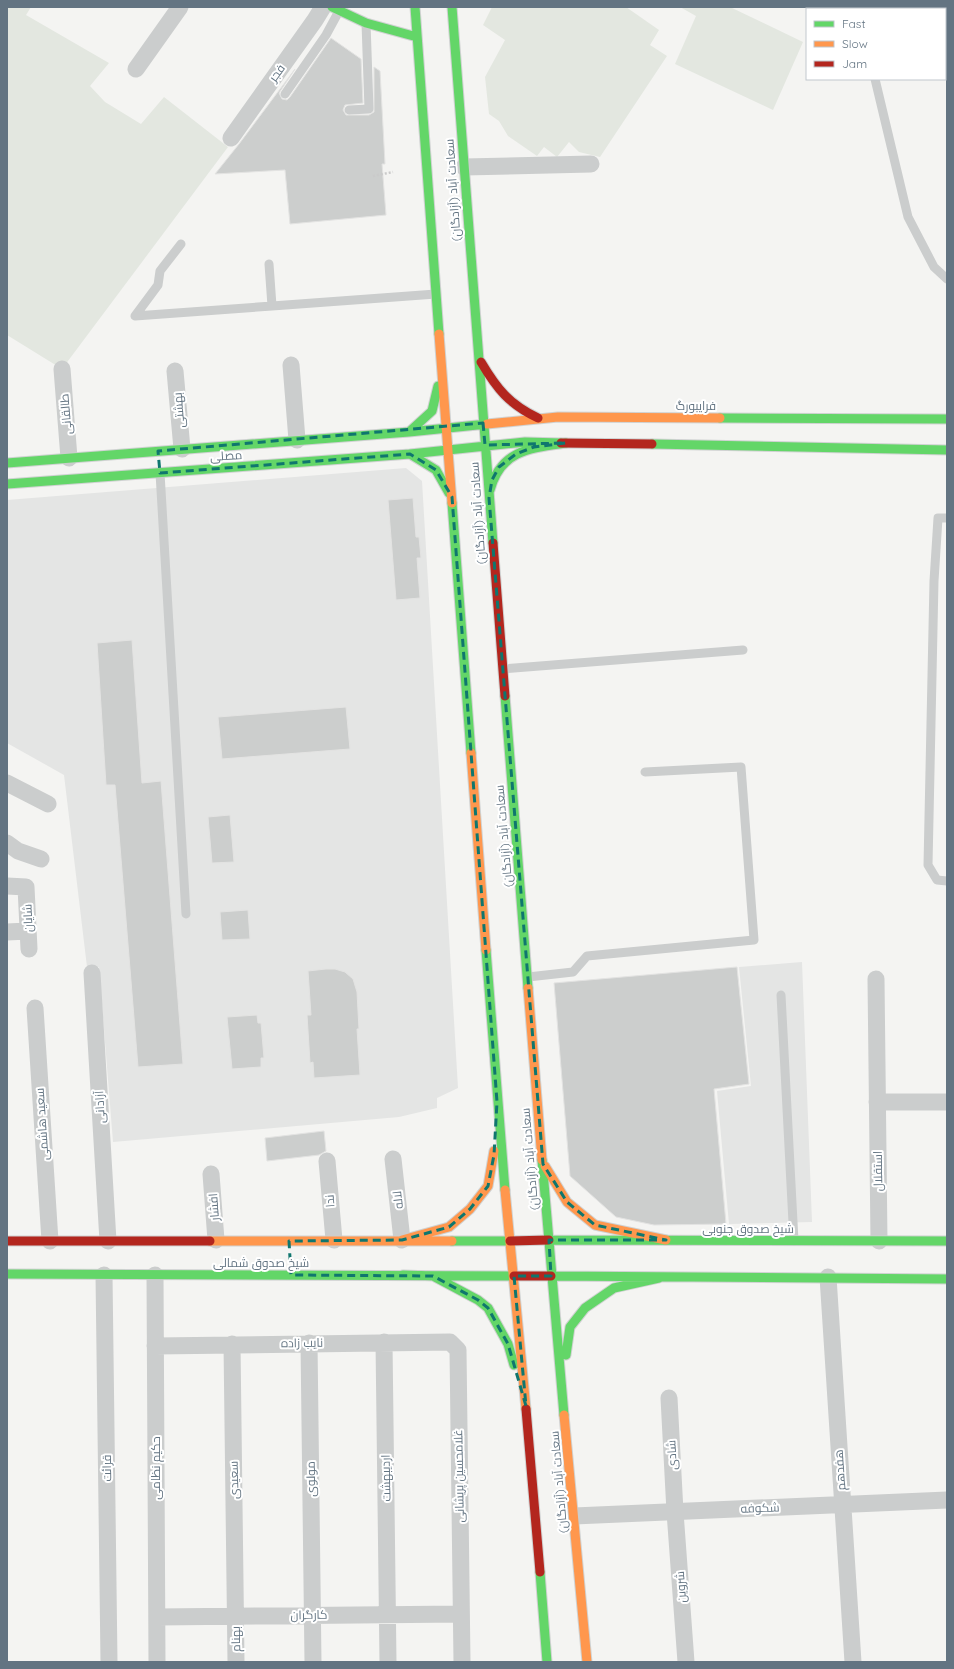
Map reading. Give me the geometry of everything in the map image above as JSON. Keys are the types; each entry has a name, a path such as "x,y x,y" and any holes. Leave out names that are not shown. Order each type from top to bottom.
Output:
{"main road":[{"name":"سعادت آباد (آزادگان)","path":"415,7 445,428 452,497 497,1102 526,1406 547,1662"},
{"name":"سعادت آباد (آزادگان)","path":"452,7 483,423 551,1276 587,1662"},
{"path":"336,9 366,23 417,37"},
{"path":"478,356 498,390 520,409 538,418"},
{"path":"409,432 432,411 441,371"},
{"name":"فرایبورگ","path":"445,428 483,423 558,417 947,420"},
{"name":"مصلی","path":"7,484 159,462 182,449 445,428"},
{"path":"447,450 525,442 947,450"},
{"path":"489,498 492,480 499,467 516,454 534,447 566,443"},
{"name":"مصلی","path":"7,463 70,458 159,462 410,454 447,450"},
{"path":"410,454 436,470 452,497"},
{"path":"402,1240 449,1227 470,1209 488,1186 494,1156 497,1102"},
{"path":"543,1164 567,1202 595,1225 666,1240"},
{"name":"شیخ صدوق شمالی","path":"7,1241 216,1240 290,1244 334,1240 549,1240"},
{"name":"شیخ صدوق جنوبی","path":"549,1240 947,1241"},
{"name":"شیخ صدوق شمالی","path":"7,1274 155,1275 291,1271 403,1275 551,1276"},
{"path":"403,1275 433,1276 478,1300 488,1308 508,1344 526,1406"},
{"path":"551,1276 947,1279"},
{"path":"563,1394 570,1327 586,1308 614,1288 659,1278"}],"street":[{"path":"136,69 180,7"},
{"name":"فجر","path":"231,138 323,7"},
{"path":"464,167 591,164"},
{"path":"291,365 297,440"},
{"name":"طالقانی","path":"62,369 70,458"},
{"name":"بهشتی","path":"175,371 182,449"},
{"path":"7,783 48,804"},
{"path":"7,843 18,851 41,859"},
{"name":"شایان","path":"7,886 26,887 29,949"},
{"path":"7,932 28,931"},
{"name":"آزادانی","path":"92,973 108,1241"},
{"name":"استقلال","path":"876,979 879,1241"},
{"name":"سعید هاشمی","path":"35,1008 50,1241"},
{"path":"877,1102 947,1102"},
{"name":"لاله","path":"393,1159 402,1240"},
{"name":"ندا","path":"327,1161 334,1240"},
{"name":"افشار","path":"211,1174 216,1240"},
{"name":"قرائت","path":"104,1275 109,1662"},
{"name":"حکیم نظامی","path":"155,1275 157,1662"},
{"name":"هفدهم","path":"828,1277 853,1662"},
{"name":"اردیبهشت","path":"384,1342 388,1662"},
{"name":"نایب زاده","path":"155,1346 450,1342"},
{"name":"غلامحسین پریشانی","path":"450,1342 458,1350 462,1662"},
{"name":"مولوی","path":"309,1343 313,1662"},
{"name":"سعیدی","path":"232,1344 236,1616"},
{"name":"شادی","path":"669,1398 675,1512"},
{"name":"شکوفه","path":"574,1516 947,1500"},
{"name":"شروین","path":"675,1512 686,1662"},
{"name":"کارگران","path":"157,1617 461,1614"},
{"name":"بهنام","path":"236,1616 236,1662"}],"lane":[{"path":"285,94 326,35 336,9"},
{"path":"349,110 370,109 366,23"},
{"path":"875,80 908,217 934,267 947,279"},
{"path":"181,244 160,272 158,285 135,316 436,294"},
{"path":"269,264 272,306"},
{"path":"159,462 186,914"},
{"path":"947,518 938,518 934,581 928,865 937,880 947,881"},
{"path":"503,668 743,650"},
{"path":"528,977 573,972 587,956 754,940 741,767 645,772"},
{"path":"782,995 794,1241"}],"path":[{"path":"373,176 393,172"}],"highlighted area":[{"path":"483,423 485,445 566,443 534,447 516,454 499,467 492,480 489,498 543,1164 567,1202 595,1225 666,1240 549,1240 551,1276 514,1276 526,1406 508,1344 488,1308 478,1300 433,1276 291,1275 289,1241 402,1240 449,1227 470,1209 488,1186 494,1155 497,1102 452,497 436,470 410,454 160,473 158,451"}],"shaded area":[{"path":"7,7 31,7 26,15 109,63 90,86 105,102 141,124 164,97 228,147 62,369 7,335"},
{"path":"492,7 626,7 659,30 650,45 667,56 600,157 579,152 569,142 557,157 544,147 537,156 508,136 499,121 489,114 485,77 505,40 483,25"},
{"path":"680,7 730,7 803,42 773,110 675,64 696,16"},
{"path":"406,468 422,481 458,1088 437,1098 437,1108 399,1117 113,1142 99,967 87,967 64,775 7,743 7,500"},
{"path":"802,962 812,1222 729,1224 717,1091 751,1086 739,967"}],"building":[{"path":"331,38 361,59 363,103 345,105 343,110 346,115 369,115 374,112 374,67 380,71 385,164 382,164 386,215 290,224 285,170 215,174 295,69 279,93 282,99 287,100 290,97"},
{"path":"413,498 416,537 419,537 421,558 417,558 420,598 396,600 388,500"},
{"path":"132,640 142,783 161,781 183,1064 138,1067 115,785 106,785 97,643"},
{"path":"346,707 350,749 222,759 218,717"},
{"path":"230,815 234,862 212,863 208,817"},
{"path":"248,910 250,939 222,940 220,912"},
{"path":"737,967 749,1084 714,1089 726,1224 654,1225 616,1217 570,1176 554,983"},
{"path":"335,969 345,972 353,979 357,992 359,1029 357,1029 360,1075 314,1078 313,1062 310,1063 307,1015 311,1015 308,971"},
{"path":"257,1015 258,1023 261,1023 264,1058 261,1058 261,1067 232,1069 227,1017"},
{"path":"324,1131 326,1151 319,1155 267,1161 265,1138"}],"traffic: fast":[{"path":"332,7 366,23 417,37"},
{"path":"415,7 439,334"},
{"path":"452,7 493,543"},
{"path":"409,432 432,411 438,386"},
{"path":"720,418 947,419"},
{"path":"7,463 409,432 487,424"},
{"path":"7,484 410,454 525,442 561,443"},
{"path":"490,490 501,466 509,459 519,453 529,450 566,443"},
{"path":"652,444 947,450"},
{"path":"410,454 436,470 449,493"},
{"path":"452,503 471,753"},
{"path":"505,696 528,988"},
{"path":"486,950 505,1190"},
{"path":"542,1160 564,1415"},
{"path":"549,1240 947,1241"},
{"path":"452,1241 510,1241"},
{"path":"7,1274 514,1276"},
{"path":"403,1275 433,1276 478,1300 488,1308 508,1344 514,1365"},
{"path":"551,1276 947,1279"},
{"path":"566,1355 570,1327 585,1308 614,1288 659,1278"},
{"path":"540,1572 547,1662"}],"traffic: slow":[{"path":"439,334 452,503"},
{"path":"487,424 558,417 720,418"},
{"path":"471,753 486,950"},
{"path":"528,988 542,1160"},
{"path":"402,1240 449,1227 470,1209 488,1186 494,1151"},
{"path":"545,1166 567,1202 595,1225 666,1240"},
{"path":"505,1190 526,1409"},
{"path":"210,1241 452,1241"},
{"path":"564,1415 587,1662"}],"traffic: jam":[{"path":"481,362 498,388 511,401 538,418"},
{"path":"561,443 652,444"},
{"path":"493,543 505,696"},
{"path":"510,1241 549,1240"},
{"path":"7,1241 210,1241"},
{"path":"514,1276 551,1276"},
{"path":"526,1409 540,1572"}]}
